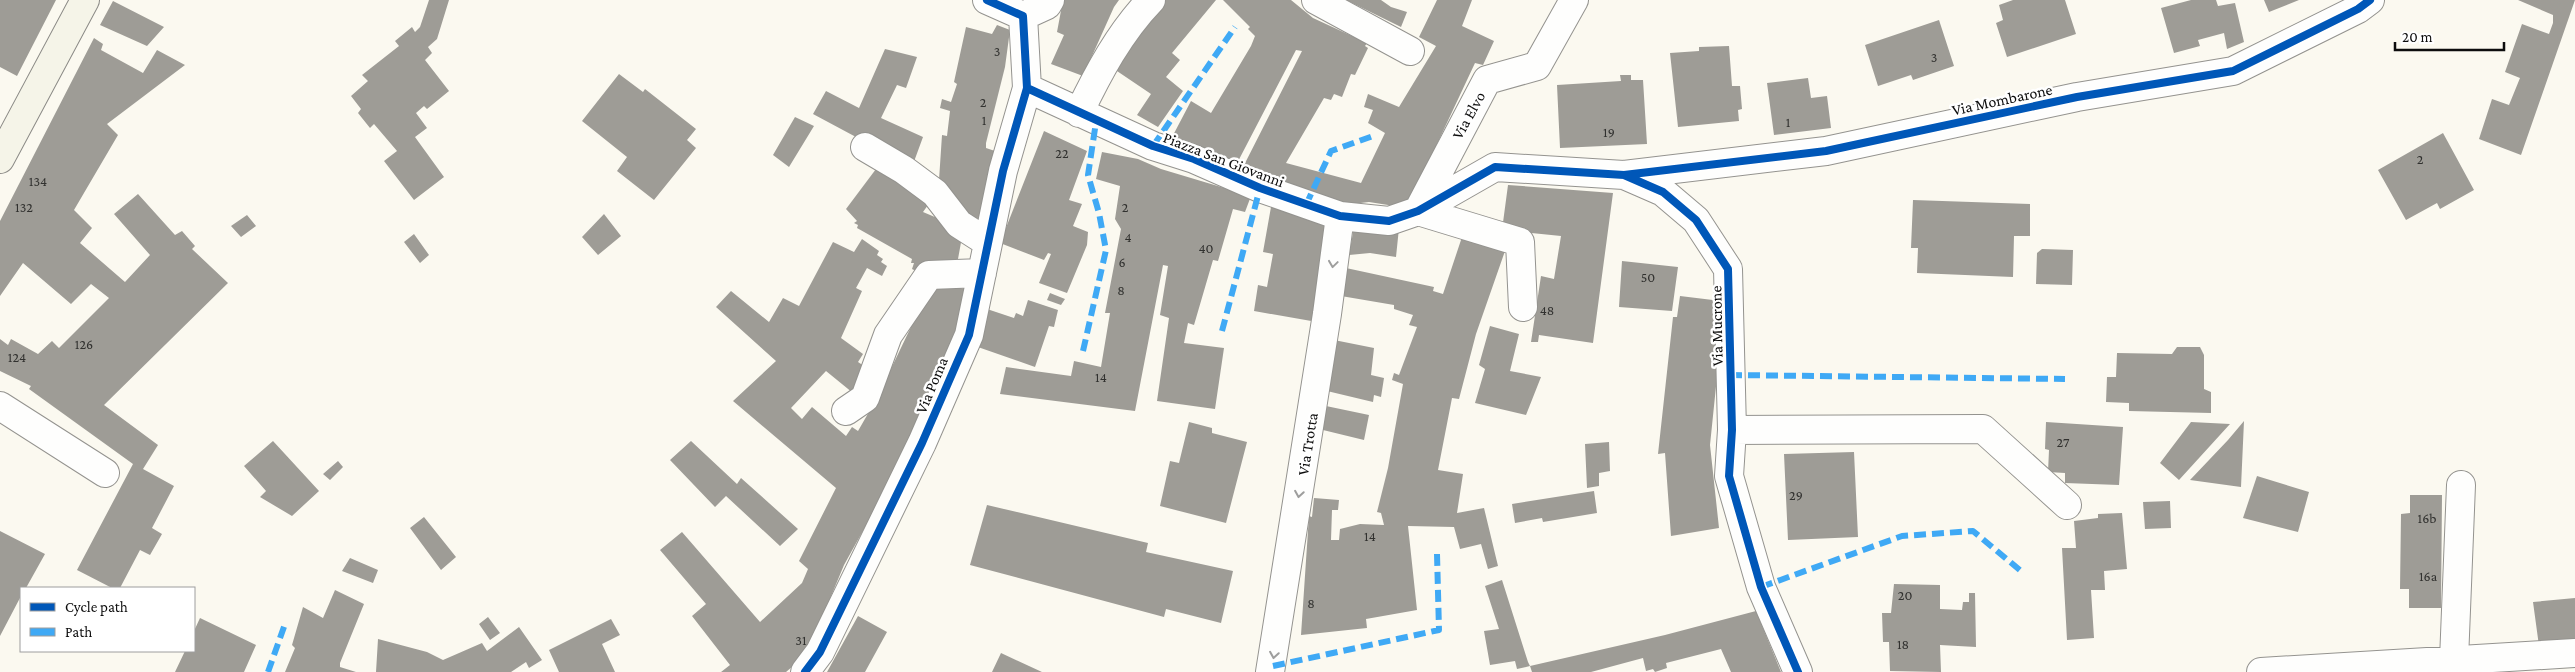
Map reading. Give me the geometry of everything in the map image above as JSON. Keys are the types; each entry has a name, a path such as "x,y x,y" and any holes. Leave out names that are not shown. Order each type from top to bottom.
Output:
{"main road":[{"path":"0,159 85,0"}],"street":[{"path":"987,0 1024,8 1047,5 1050,0"},
{"path":"1079,113 1100,70 1140,11 1151,0"},
{"path":"1316,0 1410,51"},
{"name":"Via Elvo","path":"1418,211 1487,80 1538,66 1574,0"},
{"name":"Via Mombarone","path":"1624,175 1826,151 2077,96 2233,71 2358,9 2370,0"},
{"name":"Via Poma","path":"805,672 820,652 922,443 969,335 987,242 1026,88 1024,8"},
{"name":"Piazza San Giovanni","path":"1026,88 1079,113 1260,188 1340,216 1389,221 1418,211"},
{"path":"865,147 904,170 935,193 959,224 987,242"},
{"name":"Via Mucrone","path":"1418,211 1495,167 1624,175 1663,192 1696,220 1728,269 1732,430 1729,476 1760,587 1798,672"},
{"path":"1418,211 1520,242 1523,307"},
{"name":"Via Trotta","path":"1270,672 1327,314 1340,216"},
{"path":"846,412 865,398 888,335 929,276 982,273"},
{"path":"0,406 105,473"},
{"path":"1732,430 1983,429 2067,505"},
{"path":"2454,660 2461,485"},
{"path":"2261,672 2574,653"}],"building":[{"path":"0,0 56,0 17,76 0,67"},
{"path":"429,0 449,0 437,39 428,47 432,53 425,60 449,91 427,109 424,106 416,113 427,128 415,137 444,177 414,200 384,161 397,151 374,124 370,128 358,113 361,109 351,96 368,81 362,75 399,46 395,41 412,27 415,32 420,27"},
{"path":"1063,0 1119,0 1114,7 1083,76 1051,64 1064,35 1057,32"},
{"path":"1161,0 1216,0 1172,53 1180,60 1166,77 1183,91 1158,127 1137,115 1151,94 1114,69"},
{"path":"1223,0 1291,0 1313,18 1367,43 1365,46 1368,48 1355,75 1351,74 1342,97 1334,94 1331,100 1324,98 1286,163 1361,183 1385,133 1368,123 1373,110 1364,107 1368,94 1399,107 1436,46 1419,37 1437,0 1472,0 1462,26 1494,41 1483,65 1475,63 1407,208 1369,202 1352,204 1339,202 1240,173 1302,51 1296,50 1233,171 1170,141 1191,101 1211,113 1255,36 1248,29 1250,27"},
{"path":"1346,0 1381,0 1391,7 1407,12 1401,27"},
{"path":"2013,0 2065,0 2076,34 2007,57 1996,23 2003,20 1999,5"},
{"path":"2191,0 2216,0 2218,6 2235,3 2244,42 2227,49 2224,33 2198,40 2200,46 2174,53 2161,8"},
{"path":"2264,0 2299,0 2269,12"},
{"path":"2518,0 2575,0 2521,155 2479,139 2492,99 2509,105 2520,78 2505,72 2522,24 2549,34 2553,23 2553,15"},
{"path":"113,1 164,27 147,46 100,25"},
{"path":"1939,20 1954,66 1913,80 1911,75 1878,86 1865,45"},
{"path":"997,25 1010,30 1005,67 986,143 986,148 998,152 980,215 974,223 939,180 942,135 947,136 950,111 940,108 942,99 951,102 957,84 954,82 966,27 992,34"},
{"path":"94,38 103,44 101,50 143,73 157,50 185,65 107,124 118,135 74,210 92,228 80,243 125,282 150,255 114,214 138,194 175,235 182,231 195,246 192,249 228,283 104,405 158,445 143,469 174,486 152,528 162,534 150,555 140,550 121,587 110,587 77,570 133,464 29,389 31,386 0,371 0,339 8,345 11,339 38,354 52,341 59,348 109,298 91,284 71,304 23,263 0,296 0,221"},
{"path":"1729,46 1732,86 1740,86 1742,109 1738,110 1739,121 1678,127 1670,53 1699,51 1699,47"},
{"path":"885,49 917,57 906,88 897,85 881,118 923,137 912,167 813,114 826,91 859,108"},
{"path":"619,74 643,92 645,89 696,129 687,140 696,148 654,200 617,171 627,157 582,121"},
{"path":"1620,75 1631,75 1631,80 1643,80 1647,144 1560,148 1557,85 1621,81"},
{"path":"1808,78 1811,98 1827,96 1831,128 1774,135 1767,83"},
{"path":"795,117 814,126 789,167 773,155"},
{"path":"1044,131 1087,151 1069,200 1082,204 1073,226 1088,232 1087,245 1067,293 1039,283 1051,254 1048,253 1044,260 1000,243"},
{"path":"2443,133 2474,190 2440,209 2437,203 2406,220 2378,170"},
{"path":"1102,152 1138,159 1161,169 1251,196 1245,212 1233,209 1218,261 1213,260 1194,325 1188,323 1184,343 1224,348 1215,409 1157,401 1169,318 1160,315 1168,266 1163,265 1135,411 1000,394 1006,367 1071,376 1074,361 1101,367 1110,313 1105,313 1121,229 1115,219 1120,186 1096,179"},
{"path":"882,161 928,205 923,212 949,223 962,237 956,270 919,264 916,271 912,269 914,263 911,263 912,259 857,228 858,225 854,223 857,221 846,209"},
{"path":"1508,185 1613,193 1593,343 1539,335 1538,342 1531,342 1541,276 1554,279 1561,236 1502,230"},
{"path":"1913,200 2030,204 2030,236 2014,236 2013,277 1917,273 1918,248 1911,248"},
{"path":"1271,207 1328,221 1317,322 1254,311 1258,285 1267,287 1273,254 1263,252"},
{"path":"604,214 621,236 598,255 582,237"},
{"path":"247,215 256,226 241,237 231,226"},
{"path":"1354,227 1399,228 1396,257 1370,253 1349,255"},
{"path":"414,234 429,255 420,263 404,242"},
{"path":"1462,237 1505,251 1476,334 1459,399 1452,398 1438,470 1463,474 1457,513 1484,508 1498,566 1488,569 1481,544 1460,549 1454,527 1408,526 1417,610 1366,619 1367,628 1301,635 1309,516 1312,517 1314,498 1339,500 1338,510 1332,510 1331,540 1339,540 1340,529 1360,524 1384,525 1381,513 1377,512 1388,468 1403,384 1392,380 1394,373 1399,375 1417,327 1409,325 1413,315 1394,309 1394,305 1341,296 1346,268 1434,287 1433,291 1443,294"},
{"path":"862,239 879,251 877,255 883,259 881,262 887,266 882,276 867,268 856,288 862,291 841,338 863,354 858,362 870,370 853,393 826,371 791,408 802,419 812,407 846,436 852,427 858,431 877,398 932,283 971,290 962,327 891,480 844,565 807,654 786,672 721,672 730,665 692,616 706,604 660,550 682,532 760,622 802,583 808,569 799,561 836,488 733,401 776,361 716,307 731,291 769,322 783,298 799,306 833,242 854,252"},
{"path":"2042,249 2073,250 2072,285 2036,284 2037,253"},
{"path":"1622,261 1678,267 1672,311 1619,307"},
{"path":"1050,293 1065,299 1061,305 1047,300"},
{"path":"1680,296 1721,301 1718,367 1710,445 1719,528 1671,536 1665,453 1658,454 1673,317 1677,317"},
{"path":"1028,300 1058,310 1054,327 1049,326 1035,367 975,346 987,309 1014,318 1016,313 1023,316"},
{"path":"1490,326 1519,334 1510,371 1541,377 1526,415 1475,403 1485,369 1479,365"},
{"path":"1334,340 1374,348 1371,375 1384,378 1381,397 1374,395 1373,402 1327,391"},
{"path":"2177,347 2200,347 2204,355 2204,389 2211,392 2211,413 2129,411 2129,403 2106,402 2107,377 2116,377 2117,353 2172,354"},
{"path":"1326,406 1369,415 1364,440 1323,430"},
{"path":"2244,421 2241,487 2190,480 2228,440"},
{"path":"1189,422 1212,428 1212,433 1247,442 1226,523 1160,506 1170,461 1179,463"},
{"path":"2046,422 2123,427 2119,485 2065,483 2065,473 2048,472 2049,450 2045,449"},
{"path":"2191,422 2230,424 2179,480 2160,463"},
{"path":"273,441 319,491 292,516 260,497 266,491 244,466"},
{"path":"691,441 737,484 741,478 798,529 780,546 726,496 715,507 670,460"},
{"path":"1609,442 1610,471 1599,473 1599,486 1587,488 1585,444"},
{"path":"1854,452 1858,537 1788,540 1784,454"},
{"path":"338,461 343,467 330,480 323,474"},
{"path":"2257,476 2309,492 2298,532 2243,518"},
{"path":"1594,491 1597,513 1543,522 1542,518 1515,523 1512,504"},
{"path":"2410,495 2442,495 2441,608 2409,608 2409,589 2400,589 2401,514 2410,513"},
{"path":"2170,501 2171,528 2145,529 2143,502"},
{"path":"987,505 1148,543 1146,552 1233,571 1221,623 1166,609 1164,617 970,565"},
{"path":"2122,513 2127,569 2104,571 2105,590 2091,590 2094,638 2067,640 2062,548 2076,548 2074,521 2098,518 2098,514"},
{"path":"424,517 456,557 441,570 410,528"},
{"path":"0,531 45,554 27,587 20,587 20,598 0,636"},
{"path":"350,558 378,570 373,583 342,571"},
{"path":"1502,580 1530,666 1517,669 1515,661 1490,665 1484,631 1499,629 1485,586"},
{"path":"1894,584 1940,585 1940,609 1962,610 1963,602 1969,602 1969,593 1975,593 1976,647 1940,645 1941,672 1890,671 1889,642 1883,642 1882,613 1891,613"},
{"path":"335,590 364,604 340,663 340,667 356,672 285,672 295,648 292,645 303,607 323,618"},
{"path":"2575,598 2575,643 2539,646 2533,602"},
{"path":"1756,611 1781,672 1731,672 1721,649 1666,663 1667,668 1655,672 1653,669 1646,671 1643,658 1591,672 1532,672 1530,666 1665,635"},
{"path":"858,616 887,632 865,672 827,672"},
{"path":"488,617 500,633 490,640 479,624"},
{"path":"200,618 256,645 244,672 175,672 185,652 195,652 195,629"},
{"path":"611,619 620,635 602,644 615,672 559,672 549,650"},
{"path":"519,627 542,660 529,668 526,662 511,672 376,672 378,639 427,652 443,660 482,643 487,651"},
{"path":"1001,653 1042,672 992,672"}],"marked path":[{"path":"1153,146 1235,27"},
{"path":"1083,351 1106,250 1099,213 1088,175 1096,122"},
{"path":"1306,205 1331,151 1373,136"},
{"path":"1222,331 1260,188"},
{"path":"1730,375 2065,379"},
{"path":"1761,587 1902,536 1973,531 2021,571"},
{"path":"1273,666 1439,630 1437,554"},
{"path":"268,672 285,624"}],"cycle path":[{"path":"805,672 820,652 922,443 969,335 1003,171 1027,88 1023,16 987,0"},
{"path":"1624,175 1826,151 2077,97 2233,71 2358,9 2370,0"},
{"path":"1027,88 1153,146 1194,159 1260,188 1340,216 1389,221 1418,211 1495,167 1624,175 1663,192 1696,220 1728,269 1732,430 1729,476 1761,587 1798,672"}]}
